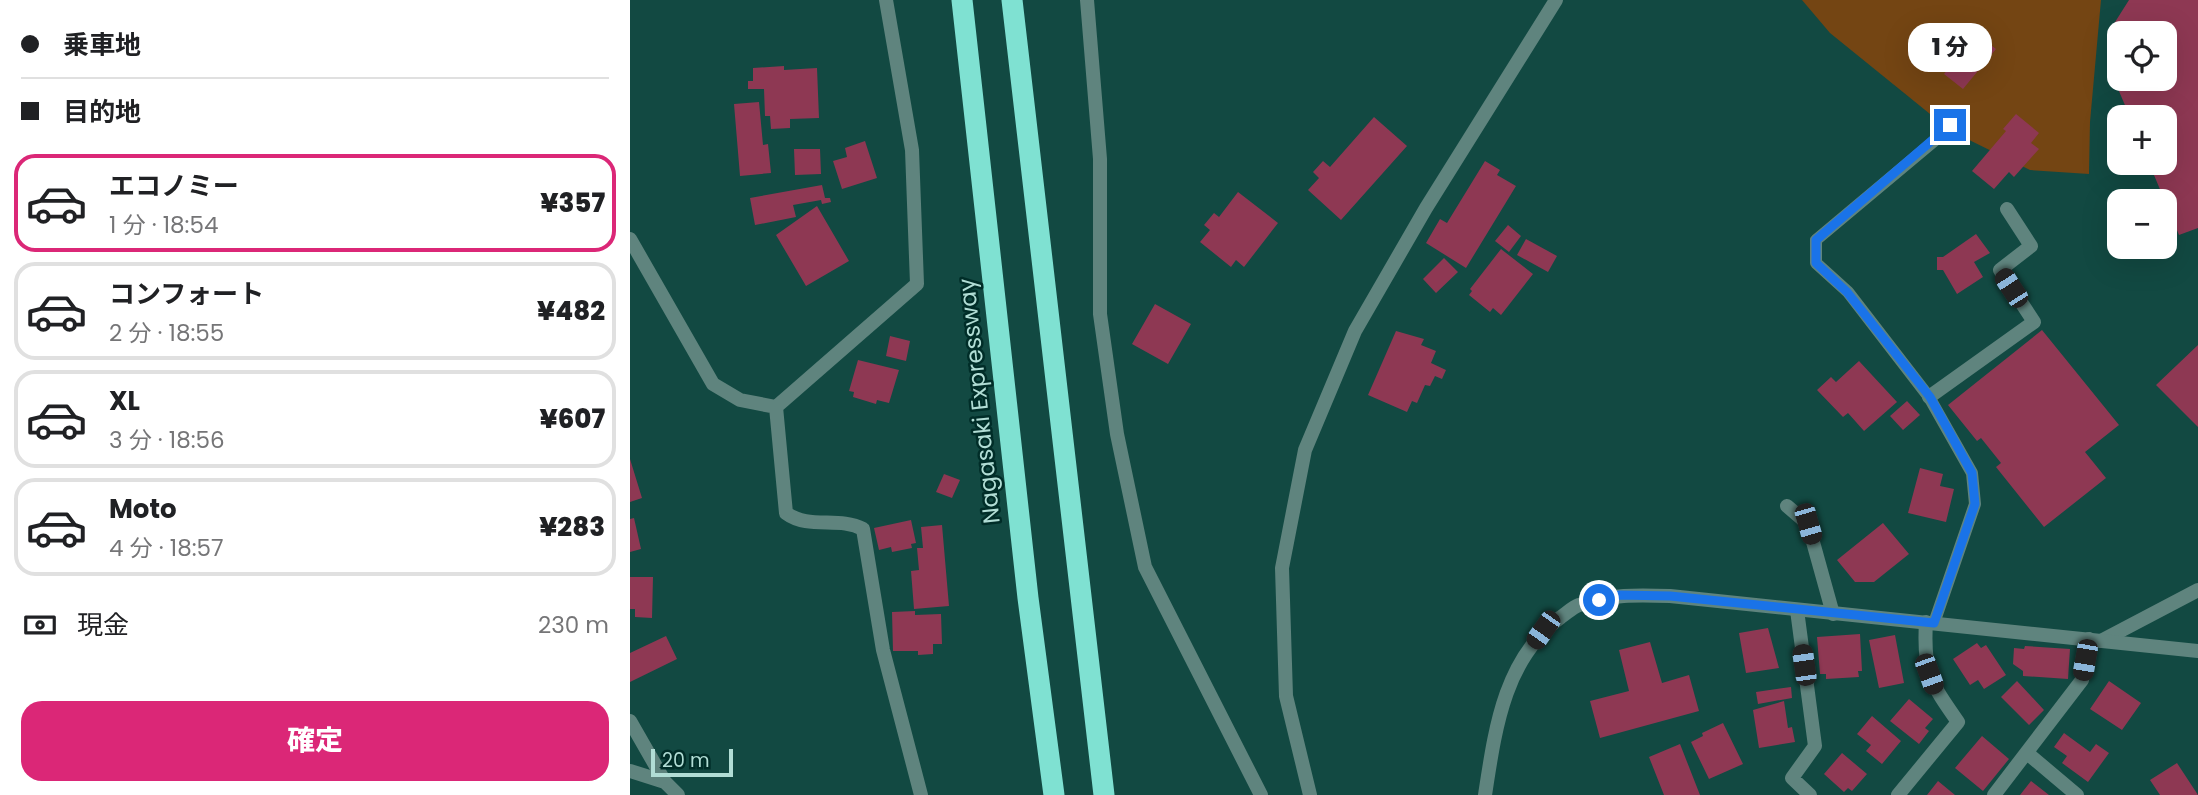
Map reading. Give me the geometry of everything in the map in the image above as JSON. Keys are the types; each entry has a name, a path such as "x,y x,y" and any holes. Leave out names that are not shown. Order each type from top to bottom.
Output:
{"highway":[{"name":"Nagasaki Expressway","path":"962,0 1027,584 1054,795"},
{"path":"1012,0 1104,795"}],"street":[{"path":"776,407 916,284 912,150 886,0"},
{"path":"1087,0 1100,159 1100,314 1117,435 1146,568 1261,795"},
{"path":"1310,795 1286,696 1282,568 1305,450 1355,331 1426,208 1556,0"},
{"path":"1930,397 2034,322 2000,270 2031,246 2007,209"},
{"path":"630,239 713,384 740,400 776,407"},
{"path":"776,407 786,513 798,522 853,524 863,529 883,650 921,795"},
{"path":"1787,506 1808,524 1833,614"},
{"path":"1994,795 2082,681 2095,640 2198,590"},
{"path":"1485,795 1494,736 1513,673 1543,630 1577,605 1620,595 1670,596 2198,651"},
{"path":"1797,610 1815,746 1792,778 1810,795"},
{"path":"1898,795 1958,722 1934,688 1924,660 1930,623"},
{"path":"630,721 665,782 678,795"},
{"path":"2027,753 2077,795"},
{"path":"630,771 665,782"}],"lane":[{"path":"1930,623 1975,504 1972,473 1930,397 1847,292 1816,263 1816,240 1939,137 1961,113"}],"shaded area":[{"path":"1802,0 2101,0 2090,122 2089,174 2030,170 1951,131 1830,33"}],"building":[{"path":"2129,0 2198,0 2198,228 2179,235 2177,189 2160,189 2154,175 2177,175 2177,105 2125,105 2119,91 2177,91 2177,21 2116,21"},
{"path":"1977,34 1996,49 1963,89 1944,74"},
{"path":"784,66 784,70 817,68 819,118 790,119 790,128 771,129 770,116 765,116 764,89 748,89 748,81 753,81 753,68"},
{"path":"759,102 763,145 768,144 771,173 740,176 734,104"},
{"path":"2016,114 2039,133 2031,143 2039,149 2014,177 2009,172 1994,189 1972,171 2006,131 2003,129"},
{"path":"1374,117 1407,146 1341,220 1308,190 1319,178 1313,172 1323,161 1330,167"},
{"path":"865,141 877,178 842,189 833,161 847,157 845,148"},
{"path":"794,149 820,149 821,174 795,175"},
{"path":"1485,161 1500,170 1497,175 1516,186 1466,268 1426,243 1440,219 1447,223"},
{"path":"822,185 825,198 830,198 831,202 822,204 821,200 793,205 796,217 755,225 750,198"},
{"path":"1238,192 1278,223 1244,267 1236,260 1231,267 1200,242 1210,230 1204,225 1214,213 1219,217"},
{"path":"817,206 849,261 806,286 776,235"},
{"path":"1508,225 1521,236 1509,252 1495,241"},
{"path":"1976,234 1990,253 1974,262 1983,277 1957,294 1943,270 1937,270 1937,257 1943,257"},
{"path":"1526,239 1557,256 1548,272 1517,255"},
{"path":"1501,249 1533,274 1501,315 1493,308 1490,312 1469,295 1472,291 1470,289"},
{"path":"1444,258 1458,272 1436,293 1423,279"},
{"path":"1155,304 1191,324 1168,364 1132,344"},
{"path":"2042,330 2119,425 2085,452 2106,478 2044,527 1996,467 2001,463 1981,438 1977,441 1948,405"},
{"path":"1396,331 1424,339 1421,345 1436,351 1431,363 1446,370 1442,379 1435,376 1430,386 1425,385 1417,403 1412,401 1407,412 1368,395"},
{"path":"890,336 910,341 906,361 886,356"},
{"path":"2198,345 2198,427 2156,385"},
{"path":"858,360 899,370 889,403 877,400 876,404 853,397 854,392 849,391"},
{"path":"1859,361 1897,402 1864,431 1848,413 1843,417 1817,390 1831,377 1836,382"},
{"path":"1907,401 1920,415 1903,430 1890,416"},
{"path":"630,459 642,498 630,502"},
{"path":"1920,468 1943,474 1940,486 1954,489 1946,522 1908,513"},
{"path":"944,474 960,480 952,498 936,492"},
{"path":"634,518 641,549 630,552 630,519"},
{"path":"911,520 916,543 911,544 912,548 892,552 891,547 879,550 874,528"},
{"path":"1883,523 1909,554 1874,582 1855,582 1837,560"},
{"path":"942,525 949,606 914,609 911,571 919,570 917,548 923,548 921,527"},
{"path":"630,577 653,577 652,618 635,617 635,609 630,609"},
{"path":"915,611 915,615 941,614 942,644 933,644 933,654 918,655 918,651 893,651 892,612"},
{"path":"1768,628 1779,668 1746,673 1739,633"},
{"path":"1860,634 1862,671 1858,671 1859,677 1826,679 1826,674 1820,674 1817,637"},
{"path":"1895,635 1904,683 1879,688 1869,640"},
{"path":"666,636 677,659 630,682 630,653"},
{"path":"1650,642 1662,683 1689,675 1699,711 1600,738 1590,701 1629,691 1619,650"},
{"path":"1977,643 1981,648 1986,645 2006,675 1984,689 1978,680 1970,685 1953,659"},
{"path":"2025,646 2070,649 2068,679 2023,676 2023,671 2013,664 2014,648 2024,649"},
{"path":"2017,681 2044,710 2029,725 2001,697"},
{"path":"2109,681 2141,703 2122,730 2090,709"},
{"path":"1791,687 1792,698 1758,704 1756,692"},
{"path":"1909,699 1933,719 1925,728 1929,731 1919,744 1890,721"},
{"path":"1784,701 1788,728 1792,727 1795,742 1759,748 1753,710"},
{"path":"1872,716 1901,741 1882,764 1866,751 1871,745 1857,734"},
{"path":"1723,723 1743,764 1709,779 1691,742 1703,736 1702,733"},
{"path":"2064,733 2090,752 2096,744 2109,753 2088,782 2062,763 2067,756 2054,747"},
{"path":"1982,736 2009,759 1983,791 1955,768"},
{"path":"1680,744 1700,795 1664,795 1649,757"},
{"path":"1842,753 1867,774 1852,791 1848,788 1844,792 1824,774"},
{"path":"2177,763 2198,795 2160,795 2150,780"},
{"path":"1938,781 1955,795 1927,795"},
{"path":"2031,781 2049,795 2020,795"}],"route":[{"path":"1599,600 1620,595 1670,596 1934,623 1975,504 1972,473 1930,397 1847,292 1816,263 1816,240 1950,125"}]}
